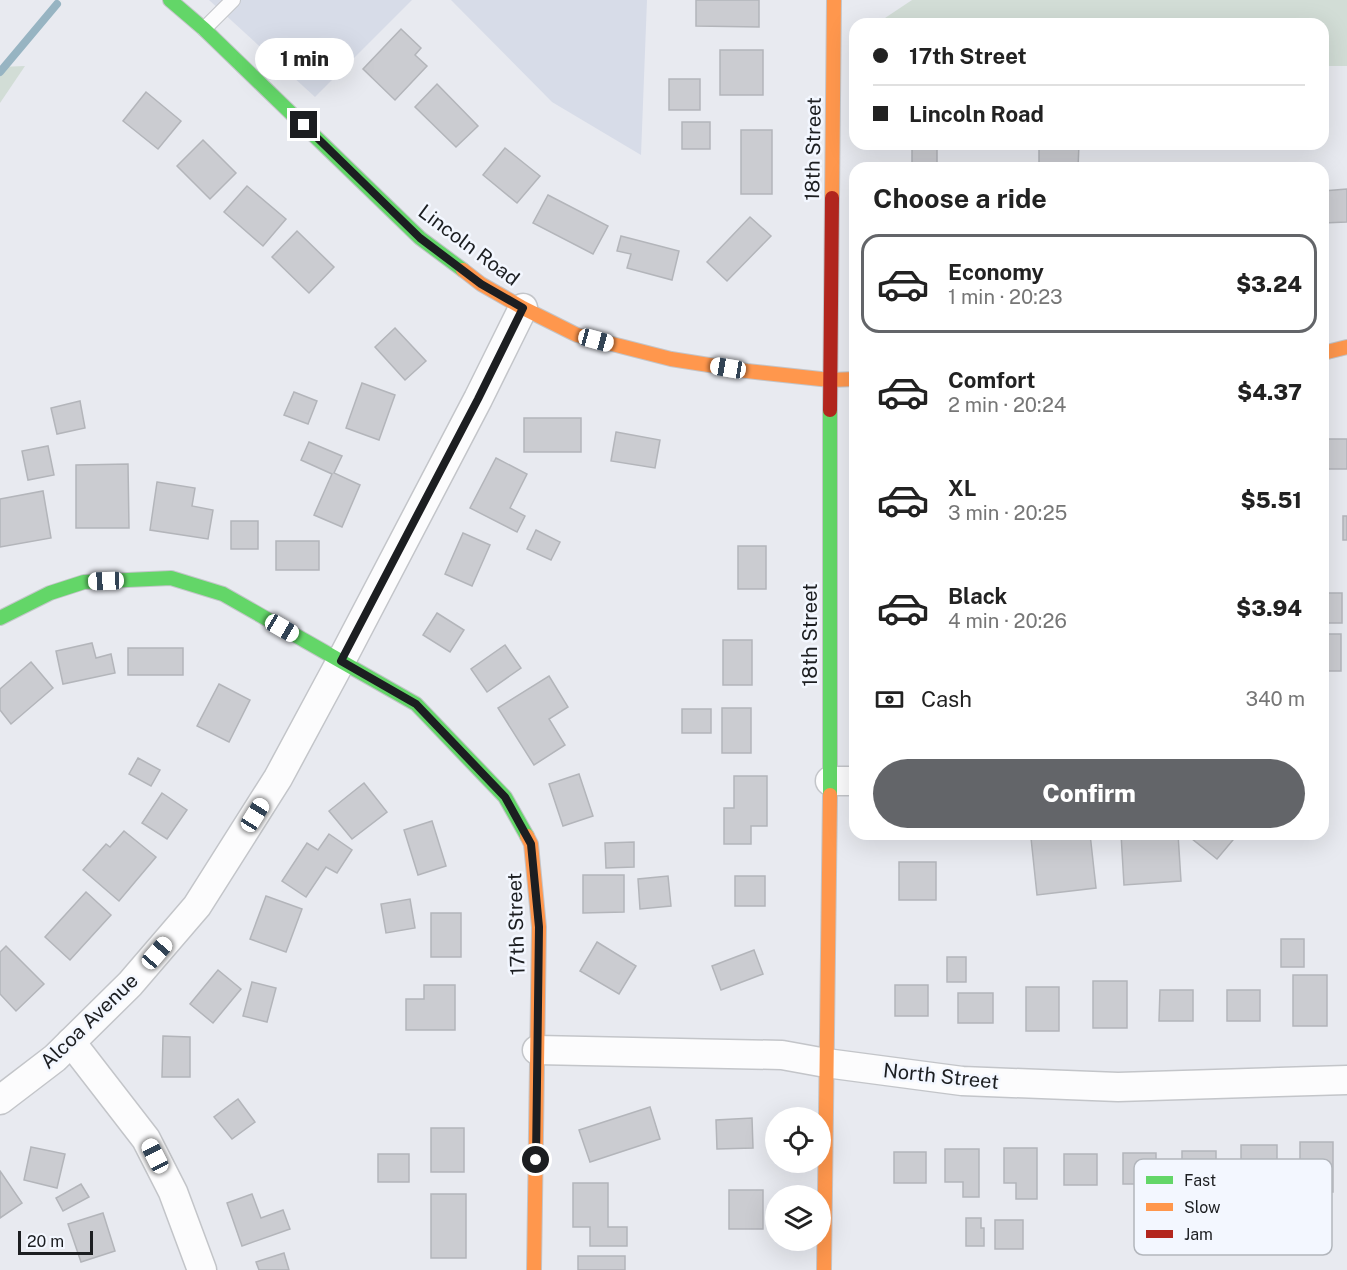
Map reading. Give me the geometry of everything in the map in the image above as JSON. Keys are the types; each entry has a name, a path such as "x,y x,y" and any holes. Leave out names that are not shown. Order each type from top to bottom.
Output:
{"street":[{"name":"Lincoln Road","path":"171,0 204,29 420,238 481,284 523,308 577,335 671,359 747,371 830,380 849,379"},
{"name":"18th Street","path":"824,1270 826,1063 842,781 830,380 834,0"},
{"name":"Alcoa Avenue","path":"0,1100 55,1058 130,984 197,906 279,778 478,399 523,308"},
{"path":"1329,352 1347,347"},
{"name":"17th Street","path":"0,618 50,593 84,582 171,578 223,594 416,704 505,797 531,844 539,927 534,1270"},
{"path":"71,1042 146,1138 173,1192 202,1270"},
{"name":"North Street","path":"537,1050 782,1055 962,1081 1118,1087 1347,1080"}],"lane":[{"path":"187,14 197,0"},
{"path":"204,29 233,0"}],"shaded area":[{"path":"209,0 412,0 315,97"},
{"path":"451,0 647,0 641,155 552,102"},
{"path":"912,0 1347,0 1347,66 1329,66 1329,18 885,18"},
{"path":"25,66 0,103 0,67"}],"building":[{"path":"696,0 759,0 759,27 696,26"},
{"path":"401,29 421,48 415,55 427,66 395,100 363,69"},
{"path":"720,50 763,50 763,95 720,95"},
{"path":"669,79 700,79 700,110 669,110"},
{"path":"437,84 478,126 456,147 415,107"},
{"path":"146,92 181,121 158,149 123,121"},
{"path":"682,122 710,122 710,149 682,149"},
{"path":"741,130 772,130 772,194 741,194"},
{"path":"203,140 236,173 210,199 177,166"},
{"path":"505,148 540,176 517,203 483,175"},
{"path":"912,150 937,150 937,162 912,162"},
{"path":"1039,150 1079,150 1078,162 1039,162"},
{"path":"247,186 286,219 263,246 224,212"},
{"path":"1347,189 1347,222 1329,223 1329,190"},
{"path":"548,195 608,226 593,254 533,223"},
{"path":"750,217 771,236 727,281 707,262"},
{"path":"297,231 334,267 309,293 272,257"},
{"path":"621,236 679,251 672,280 627,268 631,254 617,251"},
{"path":"395,328 426,361 405,380 375,347"},
{"path":"362,383 395,395 379,440 346,428"},
{"path":"294,392 317,401 308,424 284,415"},
{"path":"80,401 85,428 57,434 51,408"},
{"path":"524,418 581,418 581,452 524,452"},
{"path":"616,432 660,440 655,468 611,461"},
{"path":"1329,439 1347,439 1347,469 1329,469"},
{"path":"309,442 342,456 334,473 360,485 342,527 314,515 332,474 301,460"},
{"path":"48,446 54,475 28,480 22,451"},
{"path":"496,458 527,474 510,508 525,516 517,532 470,508"},
{"path":"128,464 129,528 76,528 76,465"},
{"path":"157,482 195,488 192,506 213,510 208,539 150,530"},
{"path":"43,491 51,538 0,547 0,499"},
{"path":"1343,516 1347,516 1347,540 1343,540"},
{"path":"231,521 258,521 258,549 231,549"},
{"path":"536,530 560,542 551,560 527,549"},
{"path":"463,533 490,545 472,586 445,574"},
{"path":"276,541 319,541 319,570 276,570"},
{"path":"738,546 766,546 766,589 738,589"},
{"path":"1329,593 1342,593 1342,623 1329,623"},
{"path":"437,613 464,630 450,652 423,635"},
{"path":"1329,634 1341,634 1341,671 1329,671"},
{"path":"723,640 752,640 752,685 723,685"},
{"path":"92,643 96,658 111,654 115,673 63,684 56,651"},
{"path":"505,645 521,668 487,692 471,669"},
{"path":"128,648 183,648 183,675 128,675"},
{"path":"31,662 53,688 11,724 0,710 0,689"},
{"path":"549,676 568,707 549,719 565,745 534,765 498,708"},
{"path":"219,684 250,700 229,742 197,726"},
{"path":"722,708 751,708 751,753 722,753"},
{"path":"682,709 711,709 711,733 682,733"},
{"path":"138,758 160,770 151,786 129,774"},
{"path":"579,774 593,816 563,826 549,784"},
{"path":"734,776 767,776 767,826 751,826 751,844 724,844 724,808 734,808"},
{"path":"364,783 387,812 352,839 329,811"},
{"path":"162,793 187,810 167,839 142,823"},
{"path":"432,821 446,866 418,875 404,830"},
{"path":"124,831 156,857 119,901 83,870 106,844 110,847"},
{"path":"329,834 352,850 337,873 326,867 306,897 282,881 307,843 318,850"},
{"path":"1031,840 1091,840 1096,888 1037,895"},
{"path":"1121,840 1178,840 1181,881 1124,885"},
{"path":"1193,840 1233,840 1217,859"},
{"path":"634,842 634,867 606,868 605,843"},
{"path":"899,862 936,862 936,900 899,900"},
{"path":"583,875 624,875 624,912 583,913"},
{"path":"668,876 671,906 640,909 638,879"},
{"path":"735,876 765,876 765,906 735,906"},
{"path":"86,892 111,915 70,960 45,937"},
{"path":"266,896 302,909 286,952 250,939"},
{"path":"410,899 415,928 386,933 381,904"},
{"path":"431,913 461,913 461,957 431,957"},
{"path":"1281,939 1304,939 1304,967 1281,967"},
{"path":"597,942 636,966 619,994 580,971"},
{"path":"6,946 44,984 16,1011 0,994 0,952"},
{"path":"754,950 763,974 721,990 712,966"},
{"path":"947,957 966,957 966,982 947,982"},
{"path":"218,970 241,989 213,1023 190,1004"},
{"path":"1293,975 1327,975 1327,1026 1293,1026"},
{"path":"1093,981 1127,981 1127,1028 1093,1028"},
{"path":"252,982 276,988 267,1022 243,1016"},
{"path":"424,985 455,985 455,1030 406,1030 406,999 424,999"},
{"path":"895,985 928,985 928,1016 895,1016"},
{"path":"1026,987 1059,987 1059,1031 1026,1031"},
{"path":"1160,990 1193,990 1193,1021 1159,1021"},
{"path":"1227,990 1260,990 1260,1021 1227,1021"},
{"path":"958,993 993,993 993,1023 958,1023"},
{"path":"163,1036 190,1037 190,1077 162,1077"},
{"path":"238,1099 255,1122 232,1139 214,1117"},
{"path":"650,1107 660,1139 590,1162 579,1130"},
{"path":"752,1118 753,1148 717,1149 716,1120"},
{"path":"431,1128 464,1128 464,1172 431,1172"},
{"path":"1300,1142 1333,1142 1333,1192 1332,1159 1300,1159"},
{"path":"1241,1145 1277,1145 1277,1159 1241,1159"},
{"path":"31,1147 65,1154 57,1188 24,1180"},
{"path":"1004,1148 1037,1148 1037,1199 1016,1199 1016,1183 1004,1183"},
{"path":"945,1149 979,1149 979,1197 963,1197 963,1182 945,1182"},
{"path":"1182,1151 1216,1151 1216,1159 1182,1159"},
{"path":"894,1152 926,1152 926,1183 894,1183"},
{"path":"1123,1153 1156,1153 1156,1159 1134,1159 1134,1184 1123,1184"},
{"path":"378,1154 409,1154 409,1182 378,1182"},
{"path":"1064,1154 1097,1154 1097,1185 1064,1185"},
{"path":"0,1171 22,1203 0,1218"},
{"path":"573,1183 608,1183 608,1227 627,1227 627,1246 590,1246 590,1227 573,1227"},
{"path":"81,1184 89,1197 63,1211 56,1198"},
{"path":"729,1190 763,1190 763,1229 729,1229"},
{"path":"252,1194 261,1218 283,1210 290,1229 242,1246 227,1203"},
{"path":"431,1194 466,1194 466,1258 431,1258"},
{"path":"103,1213 115,1251 81,1262 68,1224"},
{"path":"966,1218 981,1218 981,1228 984,1228 984,1246 966,1246"},
{"path":"995,1220 1023,1220 1023,1249 995,1249"},
{"path":"284,1253 289,1270 259,1270 256,1262"},
{"path":"578,1256 625,1256 625,1270 578,1270"}],"waterway":[{"path":"0,72 57,4"}],"traffic: fast":[{"path":"170,0 204,29 420,238 463,270"},
{"path":"830,410 830,795"},
{"path":"0,618 50,593 84,582 171,578 223,594 416,704 505,797 527,836"}],"traffic: slow":[{"path":"832,198 834,0"},
{"path":"463,270 481,284 523,308 577,335 671,359 747,371 830,380 849,379"},
{"path":"1329,352 1347,347"},
{"path":"824,1270 830,795"},
{"path":"527,836 531,844 539,927 534,1270"}],"traffic: jam":[{"path":"830,410 832,198"}],"route":[{"path":"304,125 420,238 481,284 523,308 341,661 416,704 505,797 531,844 539,927 536,1160"}]}
